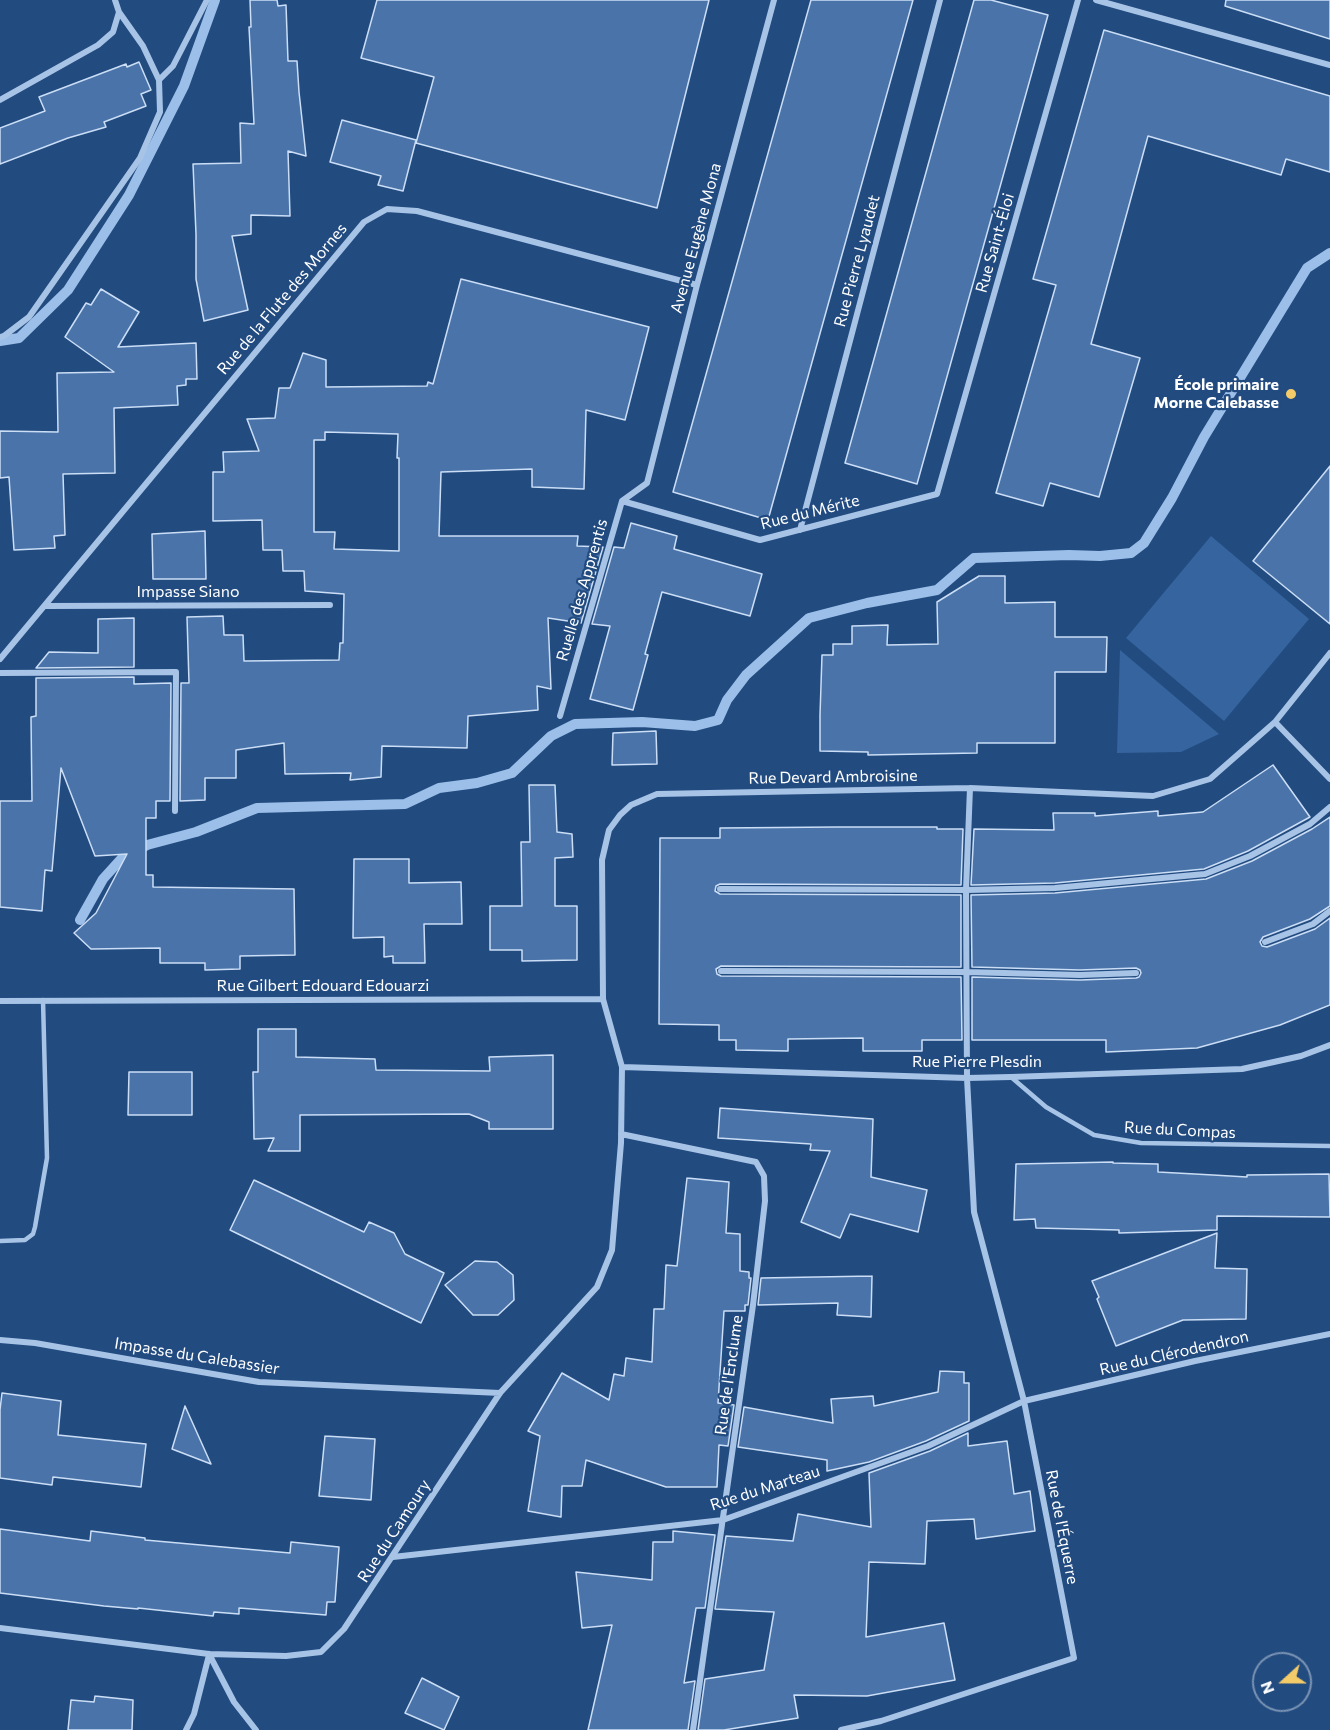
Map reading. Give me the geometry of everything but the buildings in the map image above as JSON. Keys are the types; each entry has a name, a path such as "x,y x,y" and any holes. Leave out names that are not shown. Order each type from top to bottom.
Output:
{"street":[{"path":"0,337 29,317 140,158 160,112 159,80 143,46 119,12 115,0"},
{"path":"159,80 173,66 207,0"},
{"name":"Avenue Eugène Mona","path":"647,483 697,285 774,0"},
{"name":"Rue Pierre Lyaudet","path":"800,530 940,0"},
{"name":"Rue Saint-Éloi","path":"937,494 1078,0"},
{"path":"1096,0 1330,65"},
{"path":"0,100 98,45 113,32 119,12"},
{"name":"Rue de la Flute des Mornes","path":"0,659 364,222 387,209 417,211 697,285"},
{"name":"Ruelle des Apprentis","path":"560,716 622,501 647,483"},
{"name":"Rue du Mérite","path":"622,501 760,540 937,494"},
{"name":"Impasse Siano","path":"46,606 330,605"},
{"name":"Rue Devard Ambroisine","path":"621,1143 622,1067 603,999 602,860 609,830 631,805 657,794 970,788 1153,796 1210,779 1275,722 1330,653"},
{"path":"0,673 176,672 175,811"},
{"path":"1275,722 1330,778"},
{"name":"Rue de l'Équerre","path":"841,1730 881,1721 1074,1658 1024,1401 974,1212 966,1078 966,890 970,788"},
{"path":"720,889 1055,888 1205,874 1250,856 1310,824 1330,807"},
{"path":"1265,942 1313,924 1330,911"},
{"path":"721,971 966,972 1068,975 1136,973"},
{"name":"Rue Gilbert Edouard Edouarzi","path":"0,1001 603,999"},
{"name":"Rue Pierre Plesdin","path":"622,1067 966,1078 1011,1077 1242,1069 1301,1056 1330,1045"},
{"name":"Rue de l'Enclume","path":"621,1134 756,1162 764,1176 765,1201 760,1247 693,1730"},
{"name":"Rue du Camoury","path":"0,1628 209,1654 286,1656 321,1652 344,1629 500,1393 597,1287 612,1250 621,1143"},
{"name":"Rue du Clérodendron","path":"1024,1401 1195,1361 1330,1334"},
{"name":"Impasse du Calebassier","path":"0,1340 35,1343 259,1382 500,1393"},
{"name":"Rue du Marteau","path":"393,1557 723,1520 928,1446 1024,1401"},
{"path":"186,1730 194,1714 209,1654"},
{"path":"209,1654 234,1702 256,1730"}],"lane":[{"path":"0,1241 25,1240 33,1234 35,1227 47,1158 43,1000"},
{"name":"Rue du Compas","path":"1011,1077 1046,1107 1094,1135 1141,1143 1330,1146"}],"shaded area":[{"path":"1211,536 1309,619 1224,721 1126,638"},
{"path":"1120,650 1219,734 1181,752 1117,753"}],"waterway":[{"path":"0,341 19,338 68,290 129,195 184,86 215,0"},
{"path":"80,920 103,879 122,858 147,845 196,832 257,808 405,804 439,788 477,783 512,773 551,736 575,724 642,722 695,726 718,720 727,700 746,675 809,618 867,603 937,590 974,558 1100,556 1131,553 1144,543 1172,498 1204,437 1307,268 1330,253"}],"place":[{"name":"École primaire Morne Calebasse","path":"1291,394"}]}
